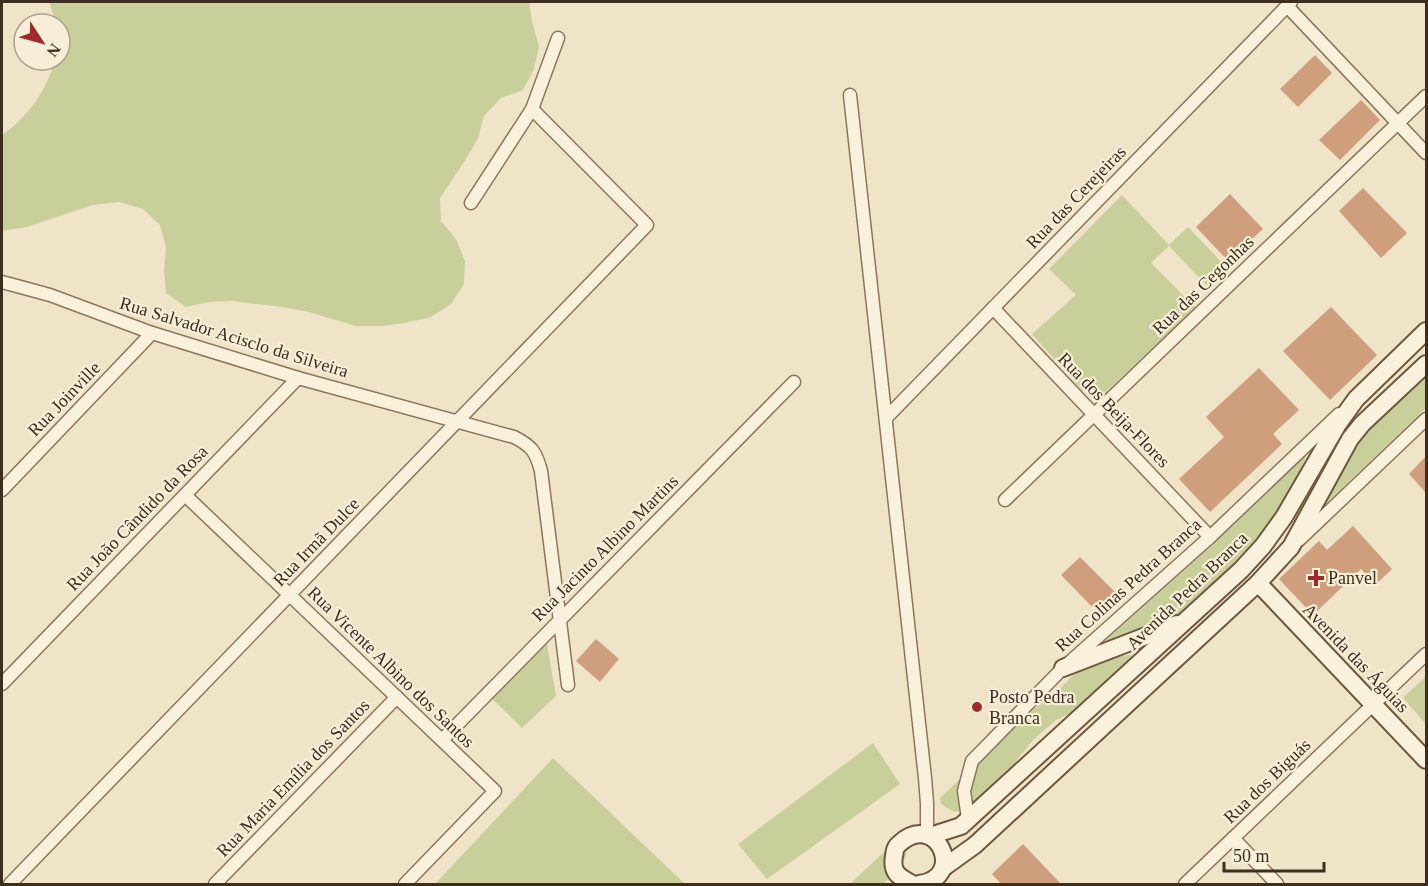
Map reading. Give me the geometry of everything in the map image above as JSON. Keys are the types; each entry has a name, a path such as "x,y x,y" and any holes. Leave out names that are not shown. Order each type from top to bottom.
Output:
{"main road":[{"name":"Avenida Pedra Branca","path":"890,877 895,847 907,836 929,835 961,826 1241,570 1263,546 1284,517 1338,424 1356,399 1426,331"},
{"path":"919,884 930,883 975,845 1258,583 1291,547 1350,439 1362,424 1426,364"},
{"name":"Avenida das Águias","path":"1258,583 1426,760"},
{"path":"1063,668 1187,620"},
{"path":"929,835 937,842 944,856 941,875"},
{"path":"890,877 900,878 912,885"}],"street":[{"path":"1289,4 1426,153"},
{"name":"Rua das Cerejeiras","path":"886,418 1289,4"},
{"path":"471,203 532,109 558,38"},
{"path":"850,95 925,778 929,835"},
{"name":"Rua das Cegonhas","path":"1005,500 1426,96"},
{"name":"Rua Irmã Dulce","path":"10,885 647,225 532,109"},
{"name":"Rua Salvador Acisclo da Silveira","path":"2,282 60,299 152,333 298,378 514,437 532,448 537,457 544,495 568,685"},
{"name":"Rua dos Beija-Flores","path":"993,308 1210,537"},
{"name":"Rua Joinville","path":"2,490 152,333"},
{"name":"Rua João Cândido da Rosa","path":"2,684 298,378"},
{"name":"Rua Jacinto Albino Martins","path":"442,740 794,382"},
{"name":"Rua Colinas Pedra Branca","path":"968,819 964,791 972,761 1063,668 1210,537 1356,399"},
{"path":"1291,547 1426,419"},
{"name":"Rua Vicente Albino dos Santos","path":"184,495 495,791 405,885"},
{"name":"Rua dos Biguás","path":"1185,885 1426,654"},
{"name":"Rua Maria Emília dos Santos","path":"215,885 397,698"},
{"path":"1233,838 1277,885"}],"green space":[{"path":"49,2 529,2 539,46 534,69 523,90 501,98 484,116 478,138 440,198 441,221 456,239 465,261 464,284 451,304 431,317 382,326 355,326 309,312 232,301 209,302 186,307 166,293 164,270 166,247 160,225 143,209 119,202 93,205 27,227 2,231 2,135 28,112 51,72 72,72 72,12 53,12"},
{"path":"1122,195 1169,245 1188,227 1229,270 1210,289 1169,246 1151,263 1196,308 1102,395 1093,397 1081,389 1032,334 1076,295 1049,269"},
{"path":"1426,375 1426,408 1322,507 1369,429"},
{"path":"1308,451 1296,481 1274,520 1248,555 1193,607 1176,618 1100,645"},
{"path":"546,639 556,696 522,728 488,695"},
{"path":"1130,655 1132,658 1126,666 1077,710 1056,720 1033,740 1016,761 1011,772 965,810 954,812 941,804 940,798 1073,675 1113,657"},
{"path":"1426,676 1426,724 1403,698"},
{"path":"873,743 900,784 767,879 738,844"},
{"path":"553,758 685,884 435,884"},
{"path":"899,838 905,840 906,856 901,867 883,884 850,884"}],"building":[{"path":"1315,55 1332,73 1298,107 1280,89"},
{"path":"1361,100 1380,120 1340,160 1319,140"},
{"path":"1363,188 1407,233 1381,258 1339,211"},
{"path":"1230,194 1263,229 1243,247 1246,250 1231,264 1196,227"},
{"path":"1331,307 1377,355 1330,400 1283,351"},
{"path":"1259,368 1299,410 1273,434 1282,444 1210,512 1179,479 1224,437 1206,417"},
{"path":"1426,456 1426,493 1409,474"},
{"name":"Panvel","path":"1353,526 1392,569 1375,585 1361,569 1313,615 1279,579 1319,541 1327,550"},
{"path":"1080,557 1120,597 1101,616 1061,575"},
{"path":"596,639 619,659 600,682 576,661"},
{"path":"1023,844 1062,885 1002,885 992,874"}],"place":[{"name":"Panvel","path":"1316,578"},
{"name":"Posto Pedra Branca","path":"977,707"}]}
